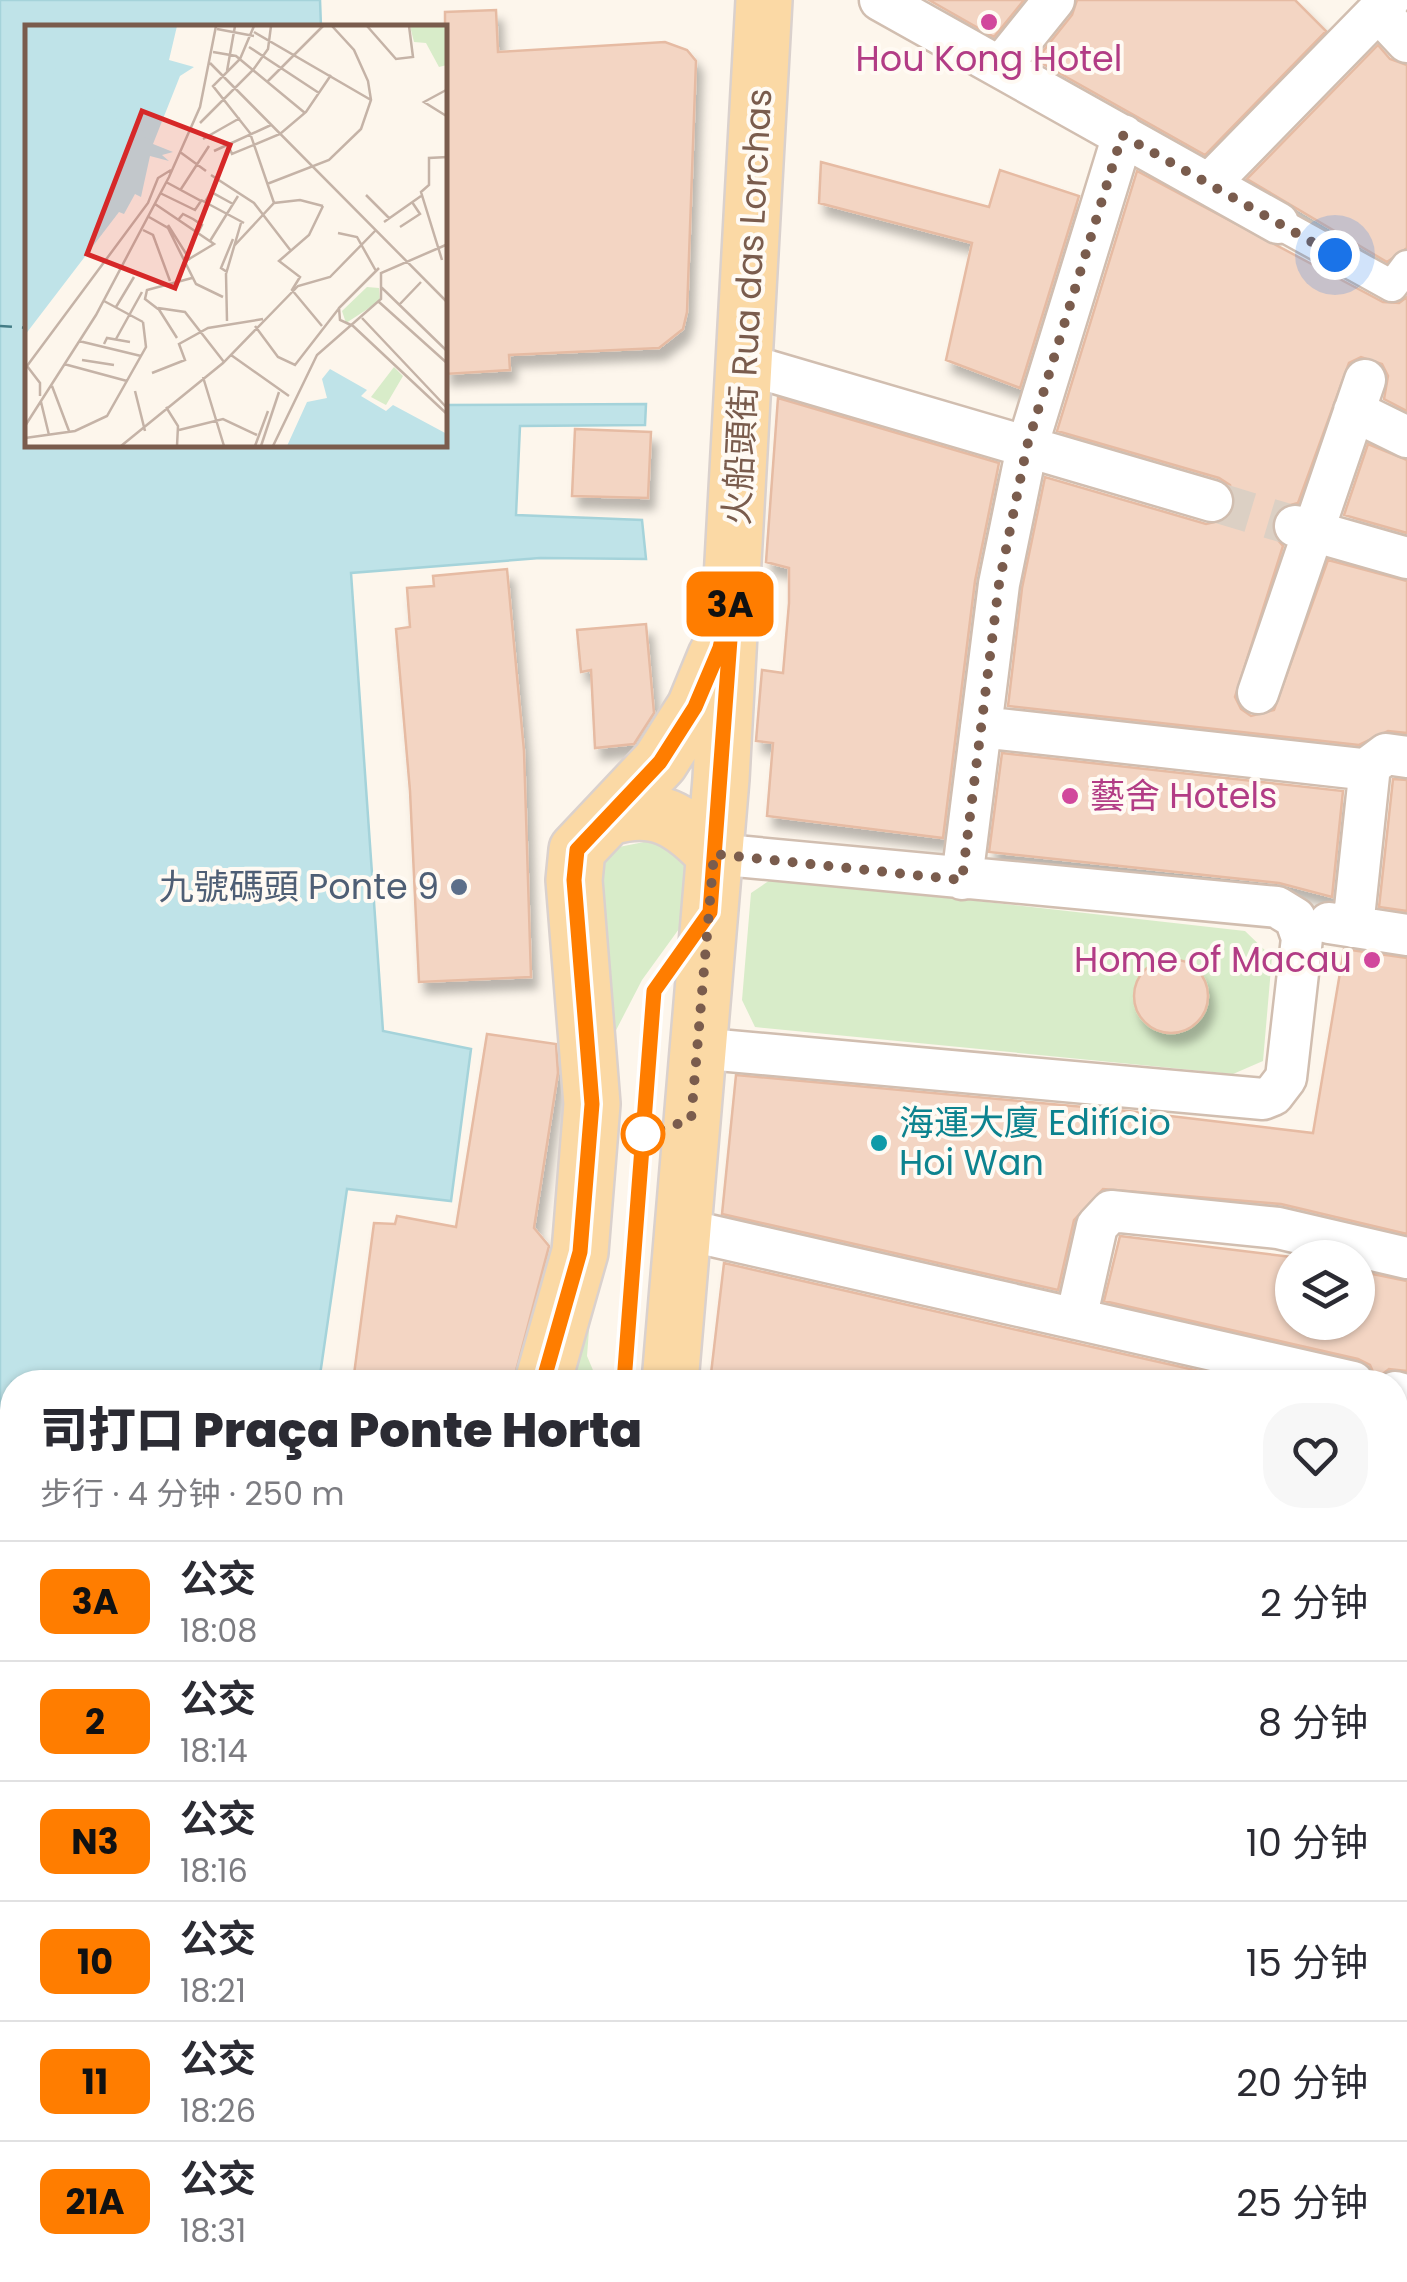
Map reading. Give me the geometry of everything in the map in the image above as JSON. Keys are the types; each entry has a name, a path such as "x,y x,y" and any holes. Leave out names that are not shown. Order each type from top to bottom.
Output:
{"main road":[{"name":"火船頭街 Rua das Lorchas","path":"671,1370 734,585 764,0"},
{"path":"610,818 660,762 695,707 720,648 734,585"},
{"path":"546,1370 580,1252 592,1104 574,880 577,850 591,830 632,810 676,818 714,854"}],"street":[{"path":"880,0 1278,223 1400,276"},
{"path":"1000,67 1054,0"},
{"path":"1209,184 1378,4 1407,42"},
{"path":"962,880 999,584 1027,446 1122,135"},
{"path":"745,364 1212,502"},
{"path":"1258,693 1304,529 1359,396 1407,437"},
{"path":"1304,529 1407,558"},
{"path":"981,727 1388,764 1353,926"},
{"path":"714,854 1278,907 1296,918 1407,935"},
{"path":"696,1048 1263,1100 1286,1078 1302,938 1296,918"},
{"path":"1076,1320 1098,1226 1111,1211 1278,1228 1407,1258"},
{"path":"682,1229 1299,1370"}],"green space":[{"path":"664,838 690,868 684,922 642,980 612,1038 587,1356 593,1370 568,1370 601,863 619,847"},
{"path":"773,878 1245,931 1272,957 1263,1061 1233,1074 755,1027 742,1000 751,893"}],"water":[{"path":"0,0 320,0 321,25 25,25 25,448 448,448 448,405 646,404 645,425 520,426 516,515 642,520 646,559 540,558 351,573 383,1031 471,1049 451,1201 347,1189 321,1370 0,1370"}],"building":[{"name":"Hou Kong Hotel","path":"929,0 1024,0 994,37"},
{"path":"1077,0 1295,0 1326,31 1205,155 1036,60 1072,15"},
{"path":"496,10 498,52 665,42 687,50 696,61 687,312 683,329 659,348 509,355 510,370 448,374 445,12"},
{"path":"1378,45 1390,59 1407,65 1407,248 1387,262 1247,179"},
{"path":"821,162 989,207 1000,170 1079,196 1020,388 946,360 972,243 819,203"},
{"path":"1137,171 1383,302 1399,303 1407,297 1407,411 1384,399 1388,376 1382,364 1361,357 1349,363 1298,503 1279,508 1273,519 1272,533 1283,546 1235,697 1241,709 1251,716 1274,710 1328,560 1407,581 1407,733 1388,731 1359,745 1008,706 1022,588 1045,477 1206,524 1228,519 1235,507 1230,485 1219,478 1057,431"},
{"path":"778,398 999,463 975,581 943,838 767,816 773,743 756,741 762,670 783,673 789,603 789,568 766,562"},
{"path":"575,429 651,432 648,498 572,496"},
{"path":"1368,444 1407,460 1407,533 1344,515"},
{"path":"507,569 524,751 531,977 419,982 410,791 396,629 410,627 407,588 434,586 433,576"},
{"path":"646,624 654,713 634,744 595,748 591,670 581,672 577,630"},
{"path":"1002,753 1343,791 1332,897 1279,883 989,852"},
{"path":"1393,779 1407,780 1407,911 1379,907"},
{"path":"1344,949 1407,958 1407,1234 1281,1204 1103,1189 1074,1220 1058,1290 722,1214 736,1075 1128,1111 1313,1133"},
{"path":"1171,959 1197,970 1208,996 1197,1022 1171,1033 1145,1022 1134,996 1145,970"},
{"path":"487,1034 556,1044 558,1073 534,1228 549,1246 516,1370 355,1370 374,1223 395,1224 397,1216 456,1227"},
{"path":"1120,1236 1275,1255 1275,1340 1375,1340 1375,1274 1407,1281 1407,1370 1372,1370 1358,1359 1104,1301"},
{"path":"724,1263 1195,1370 711,1370"}],"ferry route":[{"path":"0,326 25,328"}],"tunnel":[{"path":"1212,501 1295,526"}],"bus line":[{"name":"3A","path":"546,1370 580,1252 592,1104 574,880 577,850 591,830 617,811 660,762 695,707 720,648 734,585 710,912 654,991 625,1370"}],"place":[{"name":"Hou Kong Hotel","path":"989,22"},
{"name":"藝舍 Hotels","path":"1070,796"},
{"name":"九號碼頭 Ponte 9","path":"459,887"},
{"name":"Home of Macau","path":"1372,960"},
{"name":"海運大廈 Edifício Hoi Wan","path":"879,1143"}],"route":[{"path":"643,1134 691,1120 714,854 962,880 999,584 1027,446 1122,135 1335,255"}]}
